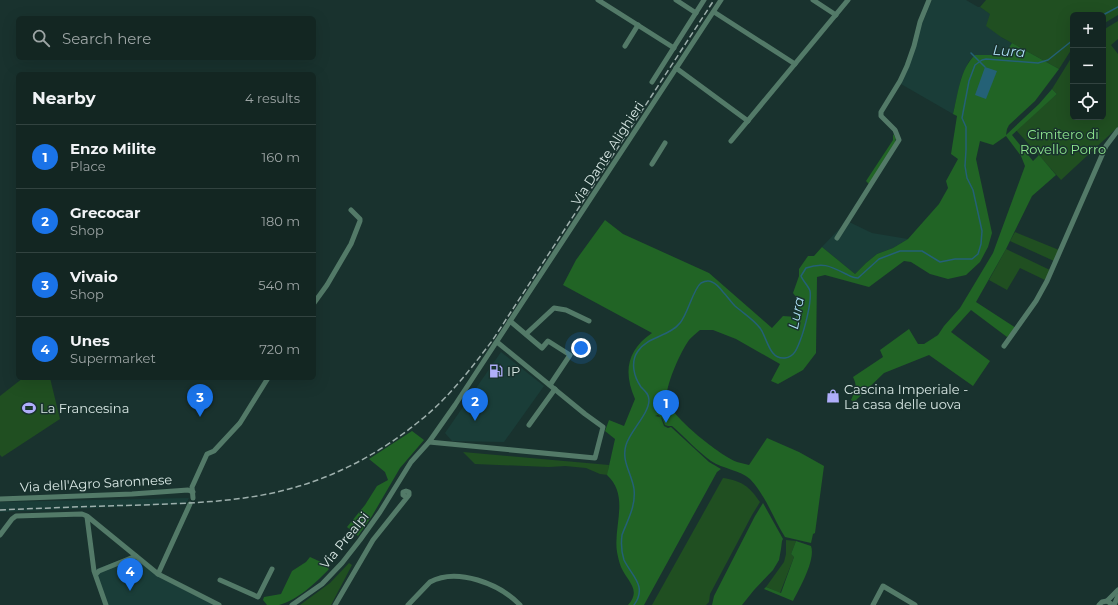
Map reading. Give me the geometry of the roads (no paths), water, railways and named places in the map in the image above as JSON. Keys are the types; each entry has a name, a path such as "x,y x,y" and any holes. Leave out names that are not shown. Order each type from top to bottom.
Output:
{"street":[{"path":"676,0 696,13"},
{"path":"652,82 704,0"},
{"name":"Via Dante Alighieri","path":"429,442 497,342 721,0"},
{"path":"813,0 836,15"},
{"path":"731,141 848,0"},
{"path":"837,238 899,140 895,130 881,116 881,112 900,81 907,66 920,22 929,0"},
{"path":"601,1 674,48"},
{"path":"714,12 795,64"},
{"path":"625,46 638,25"},
{"path":"676,68 748,121"},
{"path":"1004,346 1036,301 1047,281 1106,146 1118,130"},
{"path":"652,164 665,143"},
{"path":"316,300 327,285 351,244 360,221 360,218 351,210"},
{"path":"526,334 554,308 566,310 589,321"},
{"path":"511,319 542,348 548,341 570,355 550,385"},
{"path":"429,442 595,458 603,427 497,342"},
{"name":"Via dell'Agro Saronnese","path":"0,499 132,494 188,490 193,495 192,487 207,454 214,451 240,423 267,380"},
{"path":"529,425 555,389"},
{"name":"Via Prealpi","path":"292,605 322,584 342,563 380,512 411,462 429,442"},
{"path":"335,605 374,540 406,497"},
{"path":"158,574 190,504"},
{"path":"0,535 16,516 84,515 158,574 219,605"},
{"path":"84,515 94,572 106,605"},
{"path":"96,574 99,571 136,556"},
{"path":"220,580 258,597 272,569"},
{"path":"408,605 430,582 450,577 474,578 497,589 520,605"},
{"path":"873,605 883,586 915,605"},
{"path":"1099,605 1102,602 1107,601 1118,590"},
{"path":"1107,601 1114,605 1118,596"}],"waterway":[{"name":"Lura","path":"1106,13 1118,7"},
{"name":"Lura","path":"634,605 638,598 639,586 624,560 621,544 622,535 634,501 633,483 625,457 626,445 631,434 643,417 649,400 648,394 636,379 634,360 638,351 647,342 670,331 680,323 686,314 698,286 705,281 711,281 718,286 735,306 760,328 772,352 780,358 785,358 791,356 796,350 802,336 807,316 810,302 810,291 801,276 806,268 822,265 858,278 879,259 900,251 922,251 940,262 955,259 972,259 978,254 981,244 982,231 973,190 967,178 965,166 966,127 962,118 969,81 975,65 986,59 1038,63 1048,60 1070,42"},
{"name":"Lura","path":"971,53 985,67"}],"railway":[{"path":"0,510 142,505 253,497 306,484 340,471 372,454 403,434 428,414 448,395 492,341 714,0"}],"place":[{"name":"IP","path":"496,371"},
{"name":"Cascina Imperiale - La casa delle uova","path":"833,396"},
{"name":"La Francesina","path":"29,408"},
{"name":"Vivaio","path":"200,417"},
{"name":"Grecocar","path":"475,421"},
{"name":"Enzo Milite","path":"666,423"},
{"name":"Unes","path":"130,591"}],"park label":[{"name":"Cimitero di Rovello Porro","path":"1063,142"}]}
